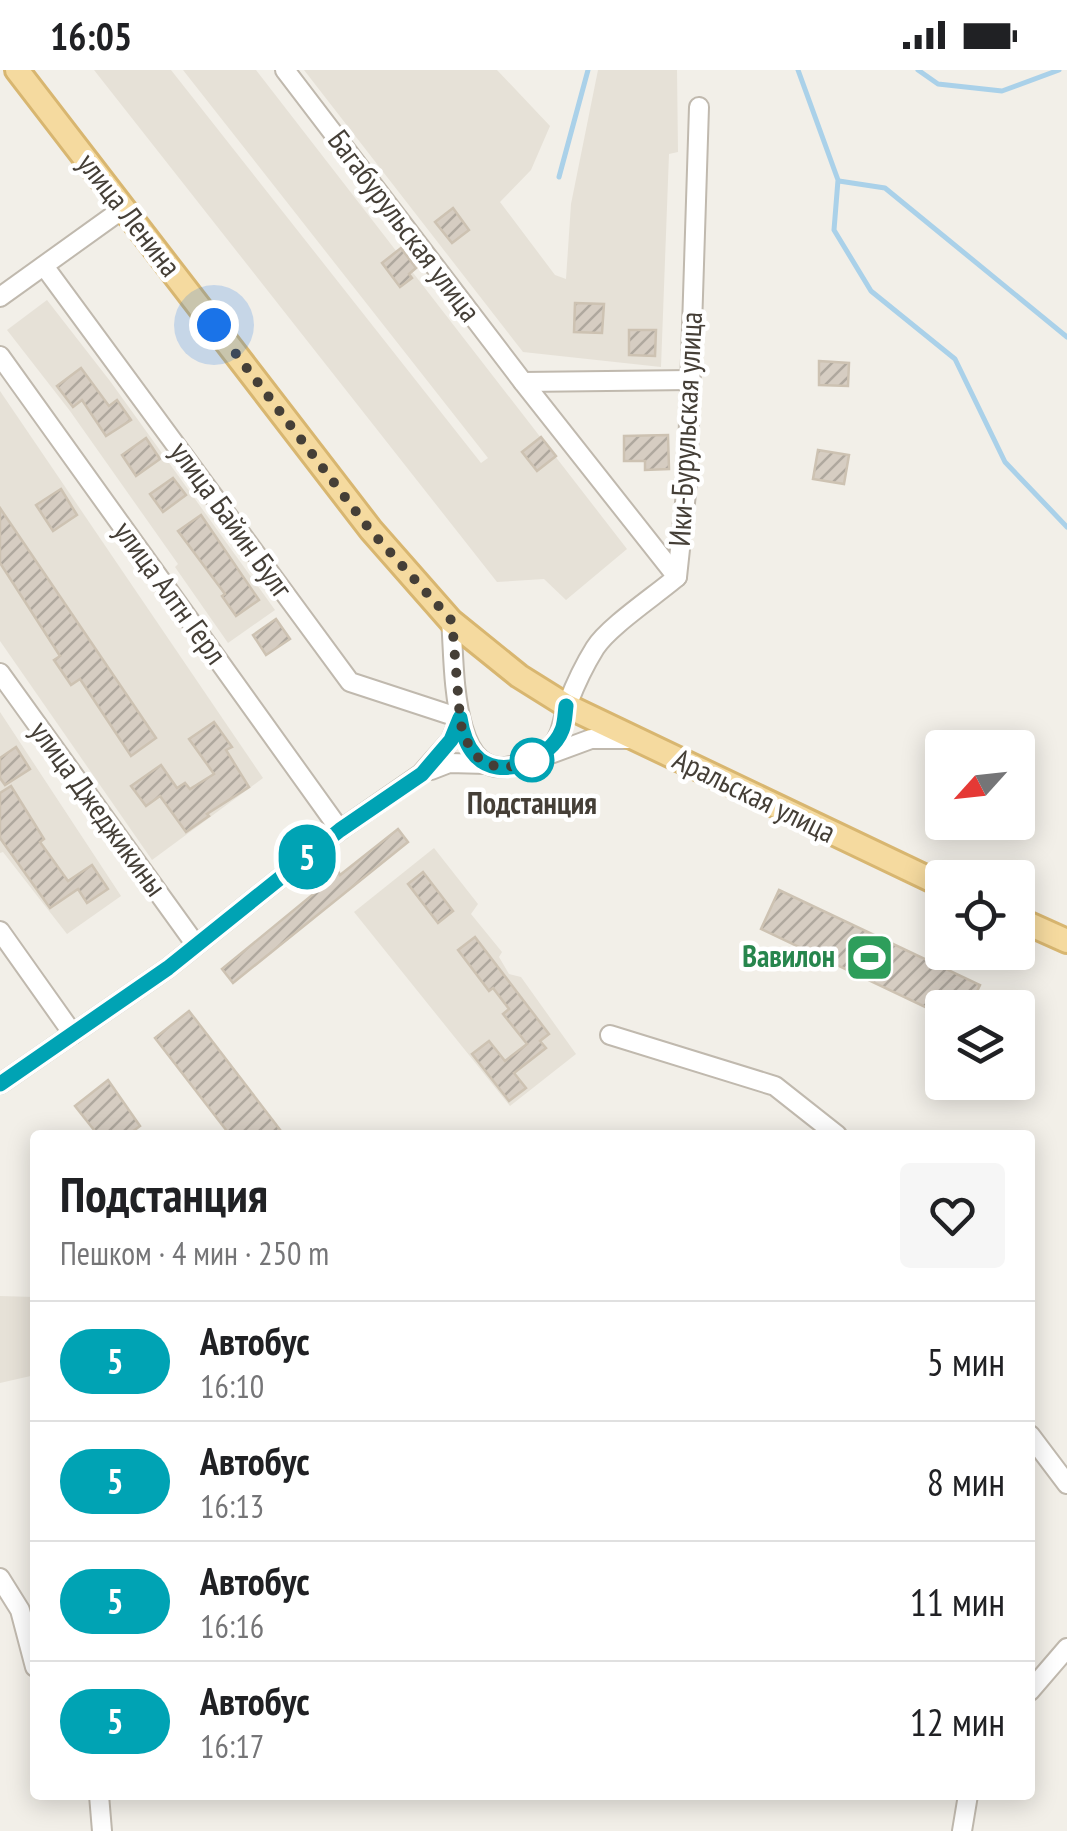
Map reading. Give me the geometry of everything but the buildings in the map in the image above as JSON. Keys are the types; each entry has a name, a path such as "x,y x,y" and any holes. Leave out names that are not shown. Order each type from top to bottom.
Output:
{"main road":[{"name":"улица Ленина","path":"17,70 370,530 452,621 519,676 566,706"},
{"name":"Аральская улица","path":"566,706 925,877"},
{"path":"1035,927 1067,942"}],"street":[{"name":"Багабурульская улица","path":"285,70 677,578"},
{"name":"Ики-Бурульская улица","path":"566,706 597,645 677,578 687,484 700,107"},
{"path":"0,297 124,208"},
{"name":"улица Байин Булг","path":"44,266 350,682 460,718"},
{"name":"улица Алтн Герл","path":"0,356 340,830"},
{"path":"523,382 691,380"},
{"path":"452,621 460,718 468,744 486,764"},
{"path":"456,676 463,662 490,652"},
{"name":"улица Джеджикины","path":"0,673 196,946"},
{"path":"536,759 552,746 562,730 566,706"},
{"path":"422,774 451,740 460,718"},
{"path":"0,1084 196,946 340,830 422,774 449,762 505,768 591,740 634,738"},
{"path":"0,931 72,1034"},
{"path":"610,1035 775,1086 831,1130"},
{"path":"1035,1442 1067,1484"},
{"path":"0,1578 20,1610 30,1648"},
{"path":"1035,1686 1067,1648"},
{"path":"99,1800 102,1831"},
{"path":"962,1831 967,1800"}],"shaded area":[{"path":"94,70 171,70 481,463 488,458 183,70 256,70 627,549 566,600 544,579 497,582"},
{"path":"304,70 497,70 550,126 531,170 500,202 555,275 566,279 571,204 598,70 677,70 678,152 669,154 661,367 523,352"},
{"path":"47,300 275,610 228,643 175,567 178,564 70,411 7,330"},
{"path":"0,391 263,778 152,860 0,641"},
{"path":"0,712 121,896 67,934 0,853"},
{"path":"434,848 478,904 471,914 502,952 499,957 509,974 521,977 576,1054 510,1106 354,912"},
{"path":"0,1296 30,1297 30,1376 0,1383"}],"waterway":[{"path":"559,177 588,70"},
{"path":"798,70 838,180 834,230 871,291 955,359 1005,462 1067,527"},
{"path":"918,70 938,84 1002,91 1059,70"},
{"path":"839,181 885,188 1067,337"}],"bus line":[{"name":"5","path":"0,1084 168,968 340,830 422,774 451,740 460,718 463,735 475,755 486,764 505,768 536,759 552,746 562,730 566,706"}],"place":[{"name":"Подстанция","path":"532,760"},
{"name":"Вавилон","path":"870,957"}],"route":[{"path":"214,325 370,530 452,621 460,718 463,735 475,755 486,764 505,768 536,759 532,760"}]}
